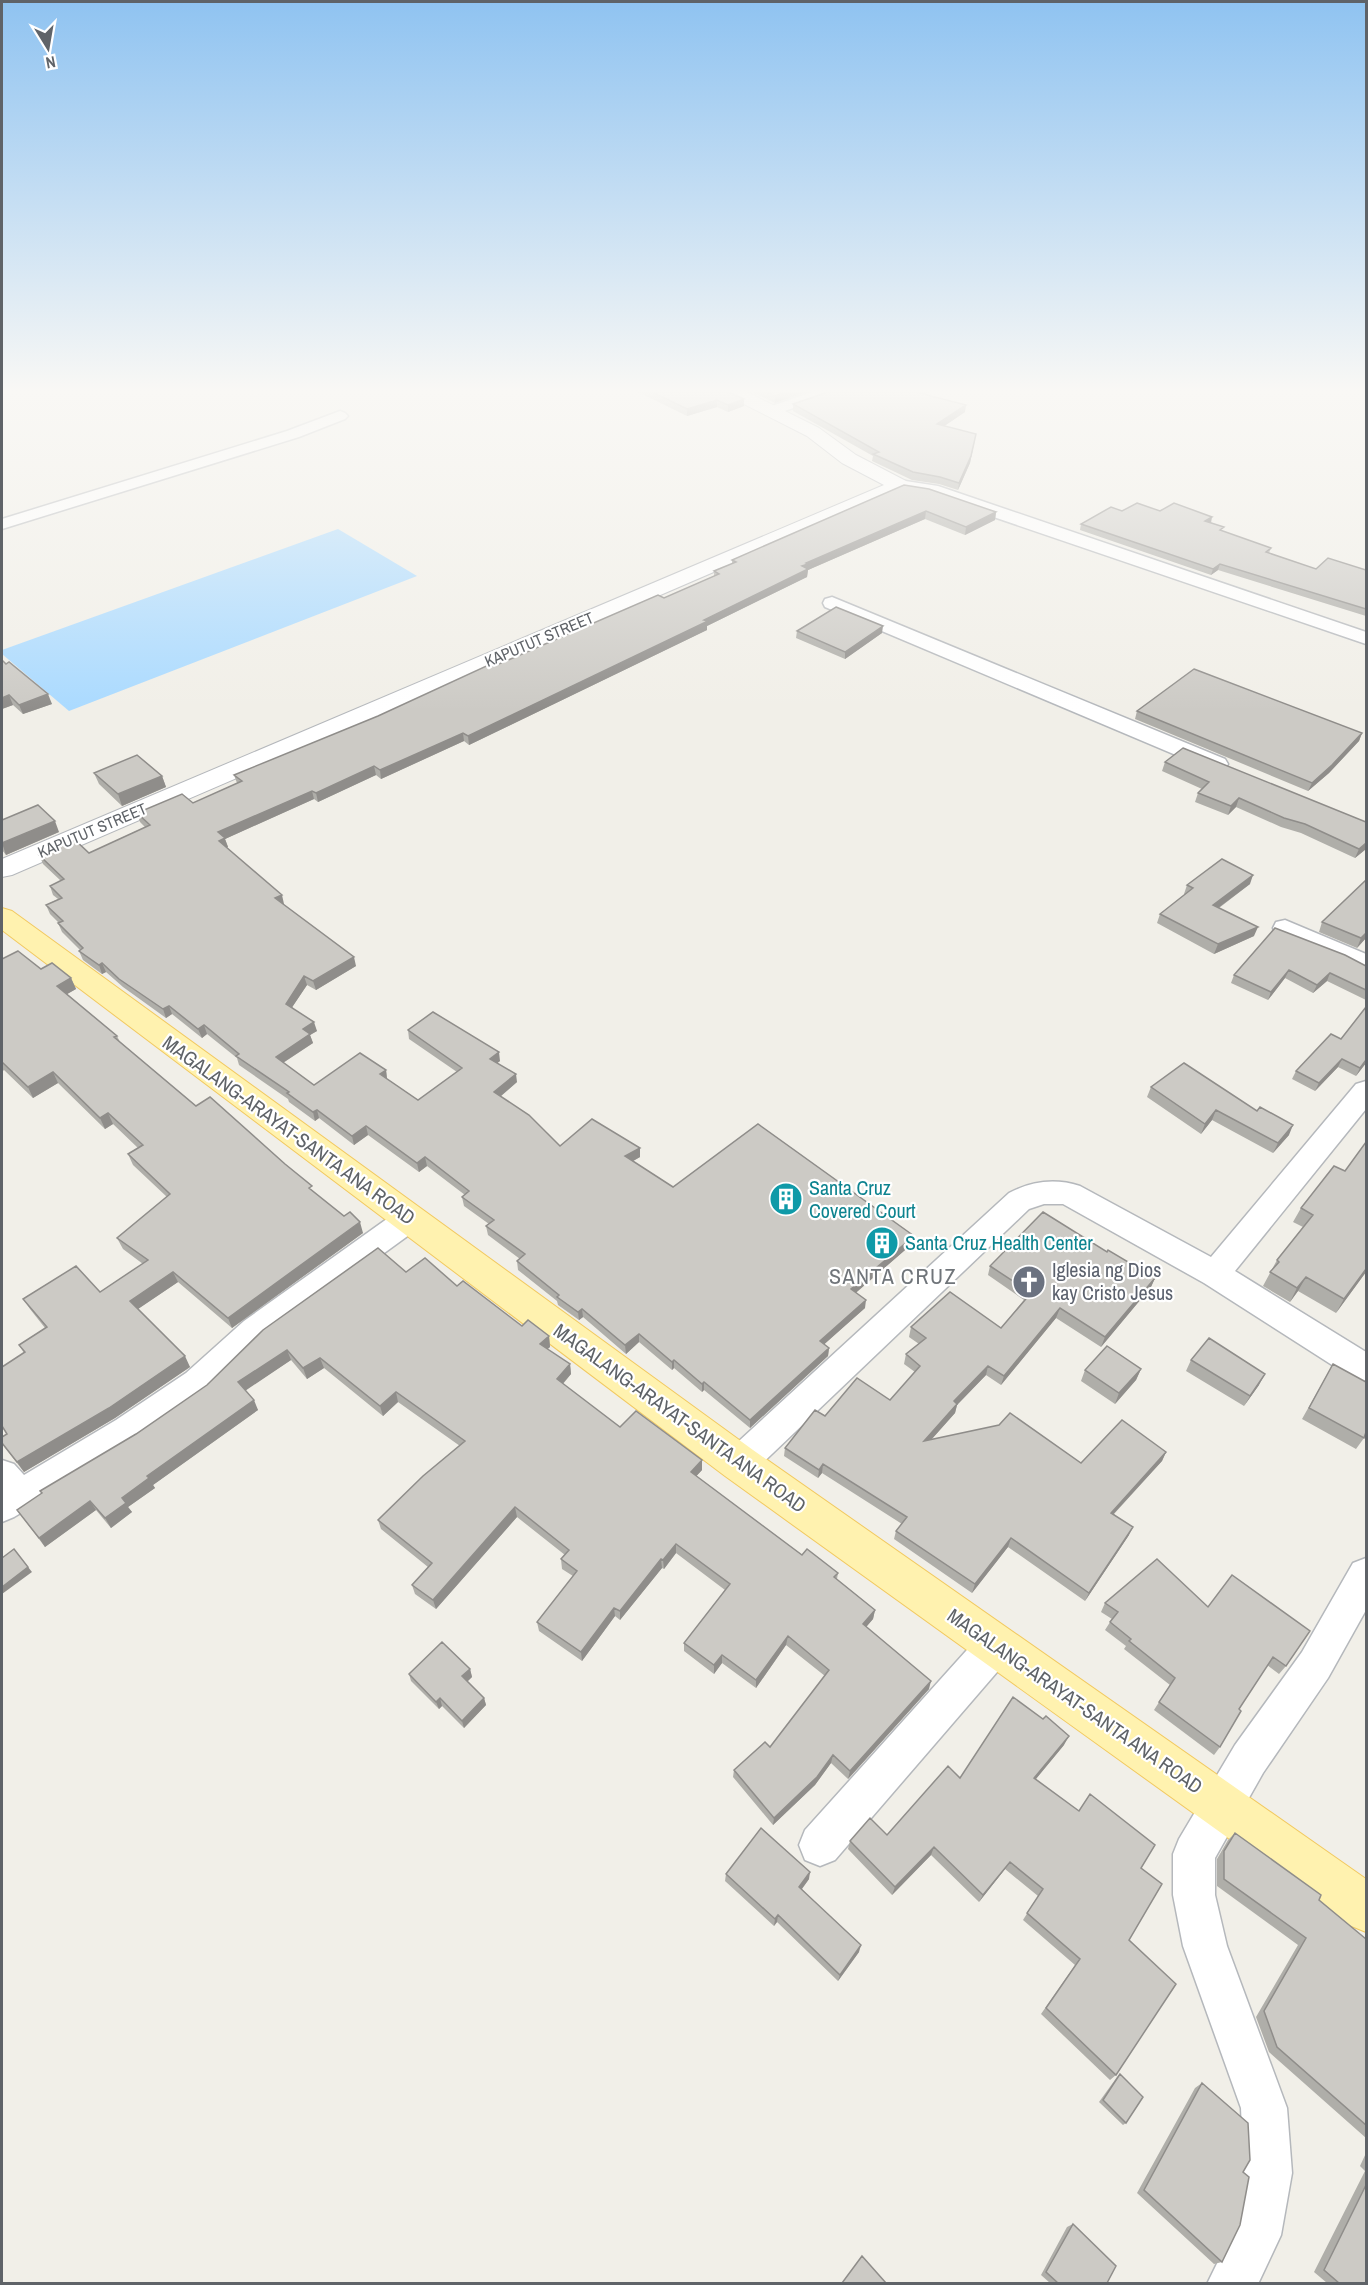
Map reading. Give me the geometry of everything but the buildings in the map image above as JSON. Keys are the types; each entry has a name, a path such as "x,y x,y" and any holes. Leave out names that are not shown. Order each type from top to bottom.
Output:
{"main road":[{"name":"MAGALANG-ARAYAT-SANTA ANA ROAD","path":"2,917 739,1463 1366,1908"}],"street":[{"path":"2,524 87,498"},
{"name":"KAPUTUT STREET","path":"2,869 869,498"},
{"path":"954,498 1366,638"},
{"path":"832,603 1238,772"},
{"path":"1285,928 1366,963"},
{"path":"1215,1274 1366,1091"},
{"path":"739,1463 1019,1201 1034,1192 1055,1191 1070,1194 1215,1274 1366,1369"},
{"path":"7,1492 128,1431 198,1383 255,1330 409,1219"},
{"path":"1231,2283 1257,2235 1268,2173 1264,2108 1205,1946 1194,1895 1194,1854 1249,1759 1315,1665 1366,1575"},
{"path":"820,1845 997,1644"}],"water":[{"path":"338,529 417,576 69,711 2,654 2,650"}],"place":[{"name":"Santa Cruz Covered Court","path":"786,1199"},
{"name":"Santa Cruz Health Center","path":"882,1243"},
{"name":"Iglesia ng Dios kay Cristo Jesus","path":"1029,1282"}],"district":[{"name":"SANTA CRUZ","path":"893,1276"}]}
